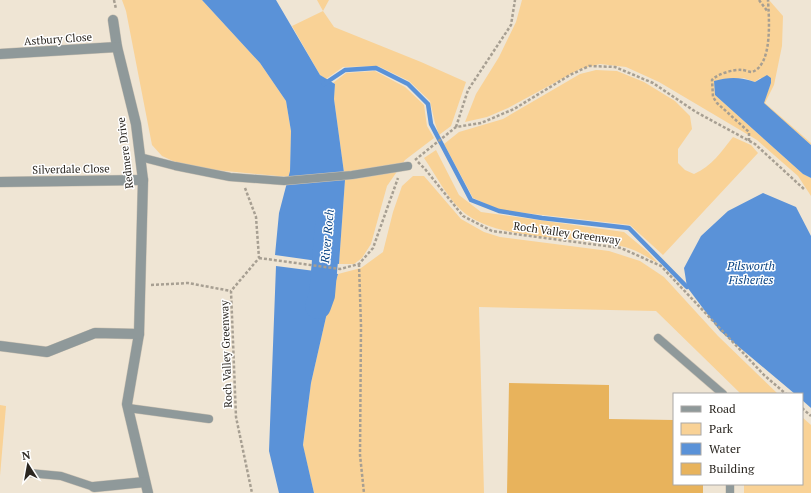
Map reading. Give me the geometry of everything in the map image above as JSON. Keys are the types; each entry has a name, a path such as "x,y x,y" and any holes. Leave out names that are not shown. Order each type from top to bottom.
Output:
{"street":[{"name":"Redmere Drive","path":"113,20 117,47 136,124 143,180 138,334 127,404 148,493"},
{"name":"Astbury Close","path":"0,54 117,47"},
{"name":"Silverdale Close","path":"0,182 143,180"},
{"path":"0,346 47,352 95,333 138,334"},
{"path":"94,487 145,482"}],"lane":[{"path":"140,157 175,166 241,178 284,181 352,175 408,166"},
{"path":"658,338 722,393"},
{"path":"128,408 209,419"},
{"path":"29,473 61,476 94,487"}],"path":[{"path":"114,0 115,4"},
{"path":"515,0 511,25 468,90 456,127 481,123 514,109 570,75 589,66 615,67 653,83 696,112 755,144 805,190"},
{"path":"759,0 768,12"},
{"path":"749,141 749,132 717,103 713,97 712,80 715,76 724,73 742,70 752,72 760,67 765,56 769,28 768,0"},
{"name":"Roch Valley Greenway","path":"456,127 415,159 425,169 463,216 492,231 621,248 661,266 764,375 785,393"},
{"path":"241,178 256,217 259,258 340,269 359,264 373,248 396,181 408,166"},
{"name":"Roch Valley Greenway","path":"252,493 236,417 231,291 259,258"},
{"path":"359,264 361,326 360,455 364,493"},
{"path":"139,286 188,283 231,291"},
{"path":"803,409 811,416"}],"green space":[{"path":"122,0 202,0 260,63 286,101 291,131 289,177 215,170 175,162 162,156 152,145 126,11"},
{"path":"317,0 329,0 323,11"},
{"path":"522,0 769,0 783,16 782,46 774,85 765,103 811,143 811,145 763,103 771,83 760,78 755,82 744,78 714,81 715,95 803,174 811,178 811,196 798,176 757,140 659,82 626,67 600,64 580,69 508,108 487,117 465,122 476,94 499,57 516,22"},
{"path":"323,11 334,27 466,82 451,126 439,135 430,101 409,81 378,66 343,67 326,79 320,75 292,26"},
{"path":"596,70 617,71 644,82 675,101 690,116 692,129 678,149 678,163 685,170 694,174 706,167 716,158 733,137 751,145 758,153 663,255 630,225 500,210 473,198 444,144 459,132 503,119 580,74"},
{"path":"375,71 405,87 424,105 427,126 434,138 405,160 387,186 371,244 362,258 354,264 339,264 345,180 334,99 335,84 333,83 346,73"},
{"path":"436,150 459,195 481,212 624,232 648,252 658,263 625,247 606,243 517,233 495,228 476,221 456,205 424,158"},
{"path":"413,176 424,176 461,219 484,232 500,237 609,251 640,261 664,277 718,336 777,393 740,393 656,311 479,307 484,493 314,493 303,446 311,383 329,304 338,274 361,268 383,252 393,212 402,186"},
{"path":"0,405 6,406 0,476"},
{"path":"803,418 811,425 811,493 744,493 744,485 803,485"}],"water":[{"path":"202,0 276,0 320,75 335,84 334,99 345,180 339,264 275,255 279,213 290,171 291,131 286,101 260,63"},
{"path":"767,75 771,78 771,83 764,103 811,145 811,178 803,174 715,95 714,81 734,78 755,82"},
{"name":"Pilsworth Fisheries","path":"763,193 796,207 811,236 811,408 803,401 803,393 794,393 720,331 687,287 684,268 701,236 728,211"},
{"path":"276,266 338,274 329,304 311,383 303,445 314,493 279,493 269,451"}],"building":[{"path":"509,383 609,385 609,419 673,420 673,485 703,485 703,493 507,493"}],"waterway":[{"path":"324,84 345,70 376,68 408,84 428,104 431,124 471,200 499,211 542,218 629,228 687,287"},
{"name":"River Roch","path":"318,306 322,295 328,226"}]}
